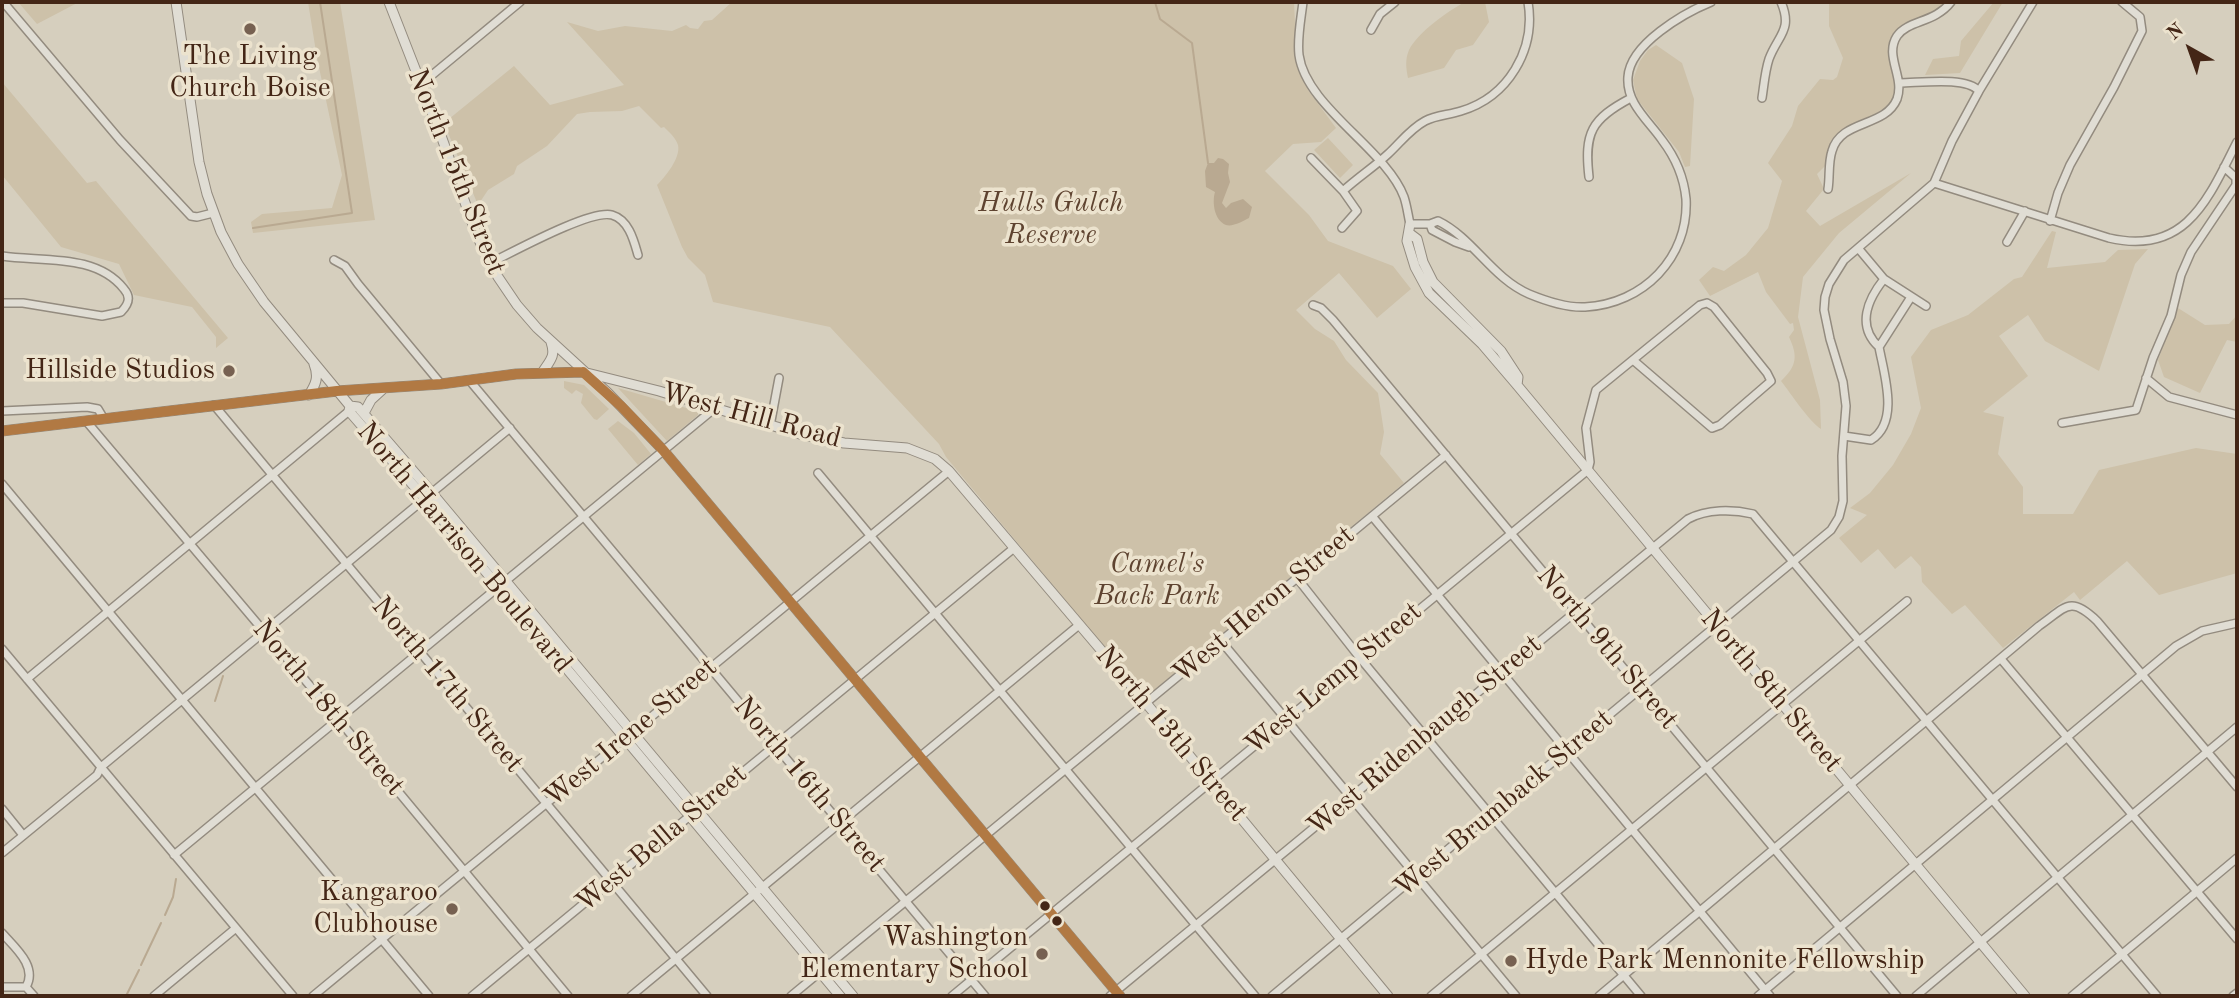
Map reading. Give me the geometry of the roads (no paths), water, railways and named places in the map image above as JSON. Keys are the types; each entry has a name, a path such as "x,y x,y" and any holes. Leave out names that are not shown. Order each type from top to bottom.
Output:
{"street":[{"path":"27,679 349,409 252,286 230,251 213,213 199,162 176,2"},
{"name":"North 15th Street","path":"389,2 477,236 490,263 517,305 663,450 987,835 1116,995"},
{"path":"420,85 520,2"},
{"name":"North 8th Street","path":"1303,2 1299,56 1304,71 1325,103 1379,161 1404,197 1409,228 1418,239 1423,262 1433,282 1502,351 1518,377 1517,385 2025,996"},
{"path":"1371,30 1380,14 1395,2"},
{"path":"1343,191 1425,121 1461,112 1479,104 1508,81 1524,51 1529,33 1528,2"},
{"path":"1409,228 1430,224 1432,230 1469,247 1525,293 1554,303 1583,307 1612,303 1642,290 1660,274 1675,252 1686,215 1684,186 1670,153 1631,98 1629,66 1640,48 1689,13 1712,2"},
{"path":"1762,98 1769,60 1785,29 1785,13 1781,2"},
{"path":"1828,189 1831,152 1841,136 1889,111 1897,98 1900,83 1892,49 1899,33 1935,17 1951,2"},
{"path":"1884,279 1871,298 1865,320 1873,341 1879,347 1888,407 1882,430 1871,440 1844,436 1845,394 1827,325 1825,297 1836,271 1858,248 1934,184 1952,141 1979,91 2033,2"},
{"path":"2050,220 2070,165 2115,87 2142,31 2140,17 2122,2"},
{"path":"4,3 120,139 191,216 213,213"},
{"path":"1900,83 1959,82 1975,86 1979,91"},
{"path":"1589,177 1588,140 1593,130 1607,112 1631,98"},
{"path":"1934,184 2127,242 2145,242 2173,233 2194,217 2237,142"},
{"path":"1311,158 1343,191 1357,211 1342,228"},
{"path":"2062,423 2136,410 2171,316 2181,275 2191,252 2236,185 2236,178 2224,167"},
{"path":"1819,172 1830,173"},
{"path":"2007,242 2025,211"},
{"path":"490,263 560,229 606,214 615,216 624,223 638,255"},
{"path":"1858,248 1884,279 1926,306"},
{"path":"2,256 25,260 53,259 90,267 121,285 129,300 121,312 102,316 23,303 2,303"},
{"path":"334,260 345,266 441,384"},
{"path":"1879,347 1911,297"},
{"path":"1588,470 1590,462 1586,428 1598,388 1700,305 1707,303 1714,307 1771,381 1720,425 1712,428 1633,360"},
{"name":"North 9th Street","path":"1313,305 1321,308 1334,320 1897,996"},
{"path":"542,373 554,353 550,340"},
{"path":"309,395 316,382 317,373 312,359"},
{"name":"West Hill Road","path":"2,431 337,391 441,384 516,374 583,372 659,391 770,426 844,443 917,451"},
{"path":"770,426 779,378"},
{"path":"2146,378 2169,397 2237,415"},
{"name":"North 16th Street","path":"470,381 985,996"},
{"path":"364,413 371,400 383,389"},
{"name":"North 17th Street","path":"214,405 707,996"},
{"path":"2,411 87,407 98,409 104,419"},
{"name":"North Harrison Boulevard","path":"349,409 358,407 364,413 428,495 824,969 853,996"},
{"path":"174,855 715,408"},
{"name":"North Harrison Boulevard","path":"349,409 428,495"},
{"name":"North 18th Street","path":"86,422 568,996"},
{"path":"2,853 97,775 101,767 510,428"},
{"name":"West Brumback Street","path":"1272,996 1831,530 1839,517 1843,501 1844,436"},
{"name":"North 13th Street","path":"917,451 935,459 948,471 1146,703 1388,996"},
{"name":"West Heron Street","path":"791,996 1446,455"},
{"name":"West Lemp Street","path":"952,996 1588,470"},
{"name":"West Irene Street","path":"313,996 948,471"},
{"path":"818,473 1255,996"},
{"path":"2,484 180,701 429,996"},
{"name":"West Ridenbaugh Street","path":"1116,995 1275,859 1688,519 1701,513 1740,511 1753,514 1793,563"},
{"path":"1372,516 1768,993"},
{"name":"West Bella Street","path":"472,996 1014,548"},
{"path":"1793,563 2157,996"},
{"path":"1297,578 1360,658 1641,996"},
{"path":"1431,996 1907,601"},
{"path":"1599,996 2039,626 2068,606 2086,610 2237,787"},
{"path":"1758,996 1768,993 1840,928 2190,637 2237,623"},
{"path":"631,996 1079,625"},
{"path":"1221,641 1516,996"},
{"path":"2,649 293,996"},
{"path":"2001,659 2237,939"},
{"path":"1916,996 2237,727"},
{"path":"2,809 23,835"},
{"path":"2072,996 2237,858"},
{"path":"159,995 236,928"},
{"path":"2,933 27,962 30,976 26,986"},
{"name":"North Harrison Boulevard","path":"824,969 840,996"},
{"path":"2,987 26,986"},
{"path":"26,986 34,996"}],"waterway":[{"path":"253,228 352,213 320,2"},
{"path":"1155,2 1160,19 1192,43 1208,163"},
{"path":"215,701 223,676"},
{"path":"165,915 173,897 176,879"},
{"path":"141,965 161,923"},
{"path":"126,996 139,970"}],"place":[{"name":"The Living Church Boise","path":"250,29"},
{"name":"Hillside Studios","path":"229,371"},
{"name":"Kangaroo Clubhouse","path":"452,909"},
{"name":"Washington Elementary School","path":"1042,954"},
{"name":"Hyde Park Mennonite Fellowship","path":"1511,961"}],"park label":[{"name":"Hulls Gulch Reserve","path":"1051,220"},
{"name":"Camel's Back Park","path":"1157,581"}]}
